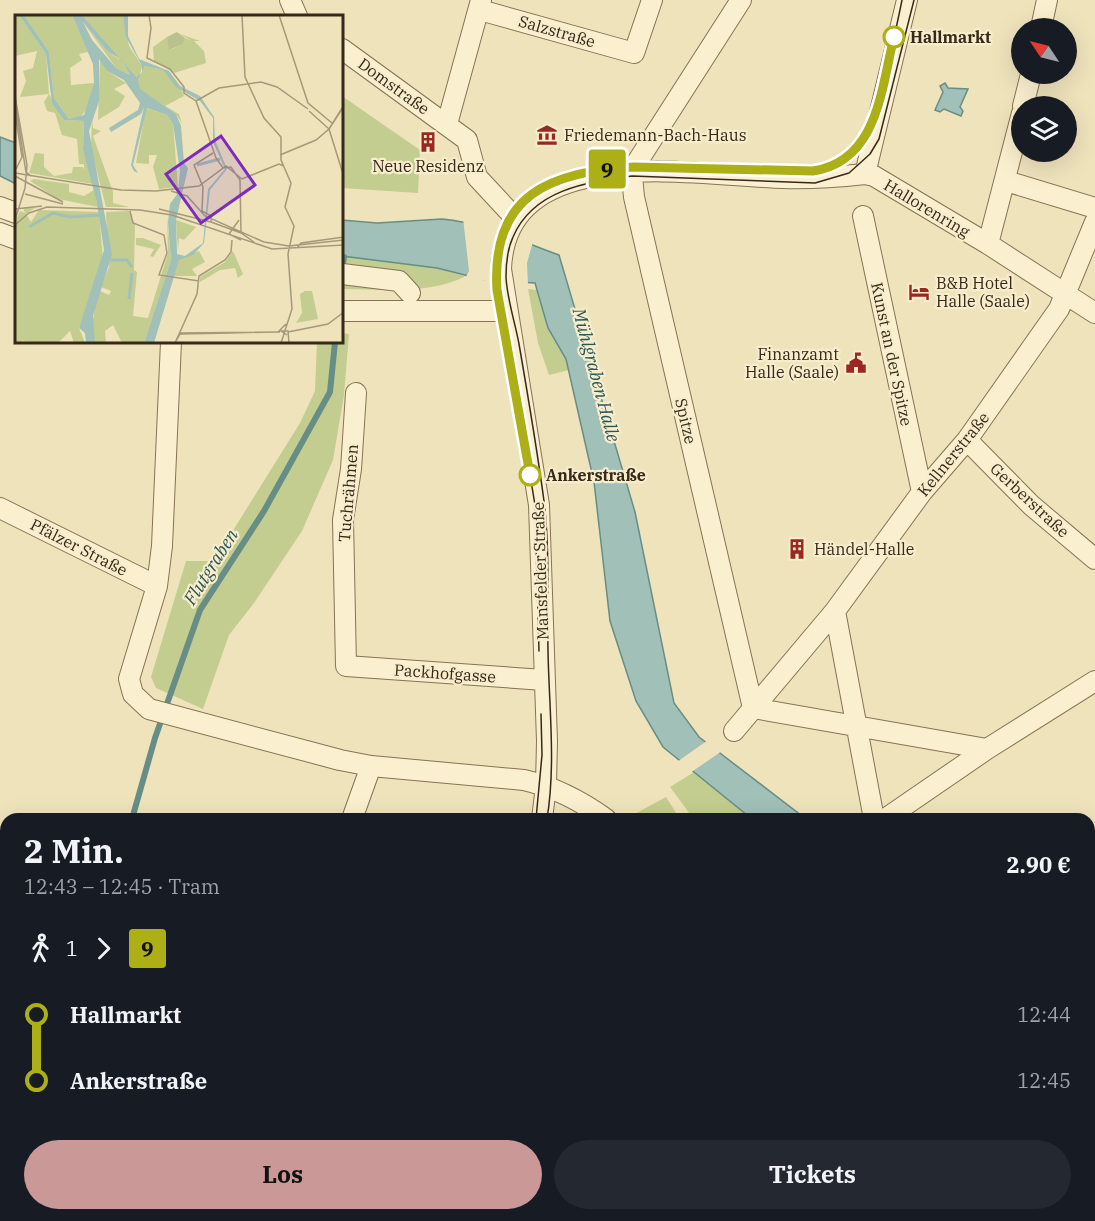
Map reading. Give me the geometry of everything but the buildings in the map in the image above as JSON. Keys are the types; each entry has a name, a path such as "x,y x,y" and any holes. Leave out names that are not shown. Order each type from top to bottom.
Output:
{"street":[{"path":"290,0 297,15"},
{"name":"Salzstraße","path":"481,5 634,53 652,0"},
{"path":"633,171 741,0"},
{"path":"865,174 908,0"},
{"path":"1043,18 1047,0"},
{"path":"447,124 481,5"},
{"name":"Domstraße","path":"344,50 467,140 477,177 512,226"},
{"path":"988,244 1011,160"},
{"name":"Hallorenring","path":"512,226 539,196 559,186 595,176 633,171 785,178 865,174 874,176 988,244 1095,313"},
{"name":"Spitze","path":"633,171 633,197 753,708"},
{"path":"1006,181 1095,208"},
{"path":"0,207 15,213"},
{"name":"Kunst an der Spitze","path":"863,216 922,492"},
{"name":"Kellnerstraße","path":"734,731 835,611 922,492 967,440 1054,317 1095,222"},
{"name":"Mansfelder Straße","path":"512,226 501,259 502,290 539,505 546,786 543,813"},
{"path":"0,233 15,239"},
{"path":"344,274 399,281 410,293"},
{"path":"349,311 506,311"},
{"path":"171,344 162,546 157,586 129,679 133,694 149,709 178,718 263,741 371,766 524,780 546,786 576,799 597,813"},
{"name":"Tuchrähmen","path":"346,666 343,520 351,469 356,393"},
{"name":"Gerberstraße","path":"967,440 1031,505 1095,559"},
{"name":"Pfälzer Straße","path":"0,508 157,586"},
{"path":"835,611 873,813"},
{"name":"Packhofgasse","path":"346,666 544,680"},
{"path":"894,813 987,749 1095,681"},
{"path":"753,708 987,749"},
{"path":"354,813 371,766"}],"green space":[{"path":"344,97 420,150 418,193 344,188"},
{"path":"344,256 437,268 466,276 437,286 389,290 344,289"},
{"path":"528,289 537,290 548,328 566,359 569,370 549,375 538,343"},
{"path":"344,333 349,334 344,395 333,460 302,531 254,603 229,635 203,709 156,688 151,677 186,561 214,561 300,423 315,391 317,344 344,344"},
{"path":"694,772 745,813 689,813 670,787"},
{"path":"666,797 676,813 637,813"}],"water":[{"path":"945,83 948,88 968,89 960,107 963,111 961,116 944,109 940,112 935,110 943,92 940,86"},
{"path":"0,137 15,143 15,184 0,176"},
{"path":"442,219 457,221 487,228 559,255 635,512 674,703 699,737 798,813 745,813 663,747 636,701 610,621 594,482 566,359 548,328 535,283 485,280 437,268 344,256 344,220 377,223"}],"pier":[{"path":"463,218 517,233 533,242 527,263 528,285 465,279 469,271"},
{"path":"708,740 722,751 690,773 677,762"}],"waterway":[{"name":"Flutgraben","path":"134,813 155,738 200,610 264,511 330,392 335,344"}],"tram line":[{"path":"539,651 535,505 496,268 499,241 508,219 523,202 541,189 585,173 634,167 813,171 845,159 865,137 877,109 902,0"},
{"path":"548,813 552,756 547,538 532,422 507,285 507,257 513,237 522,221 534,208 547,199 563,191 597,181 632,176 815,183 849,173 870,154 879,139 914,0"},
{"name":"9","path":"530,475 497,290 497,249 503,230 516,208 529,196 557,181 608,168 813,171 834,165 855,151 868,134 873,123 894,37"},
{"path":"537,813 542,755 541,714"}],"place":[{"name":"Hallmarkt","path":"894,37"},
{"name":"Friedemann-Bach-Haus","path":"547,135"},
{"name":"Neue Residenz","path":"428,142"},
{"name":"B&B Hotel Halle (Saale)","path":"919,292"},
{"name":"Finanzamt Halle (Saale)","path":"856,363"},
{"name":"Ankerstraße","path":"530,475"},
{"name":"Händel-Halle","path":"797,549"}],"water label":[{"name":"Mühlgraben Halle","path":"596,375"}]}
